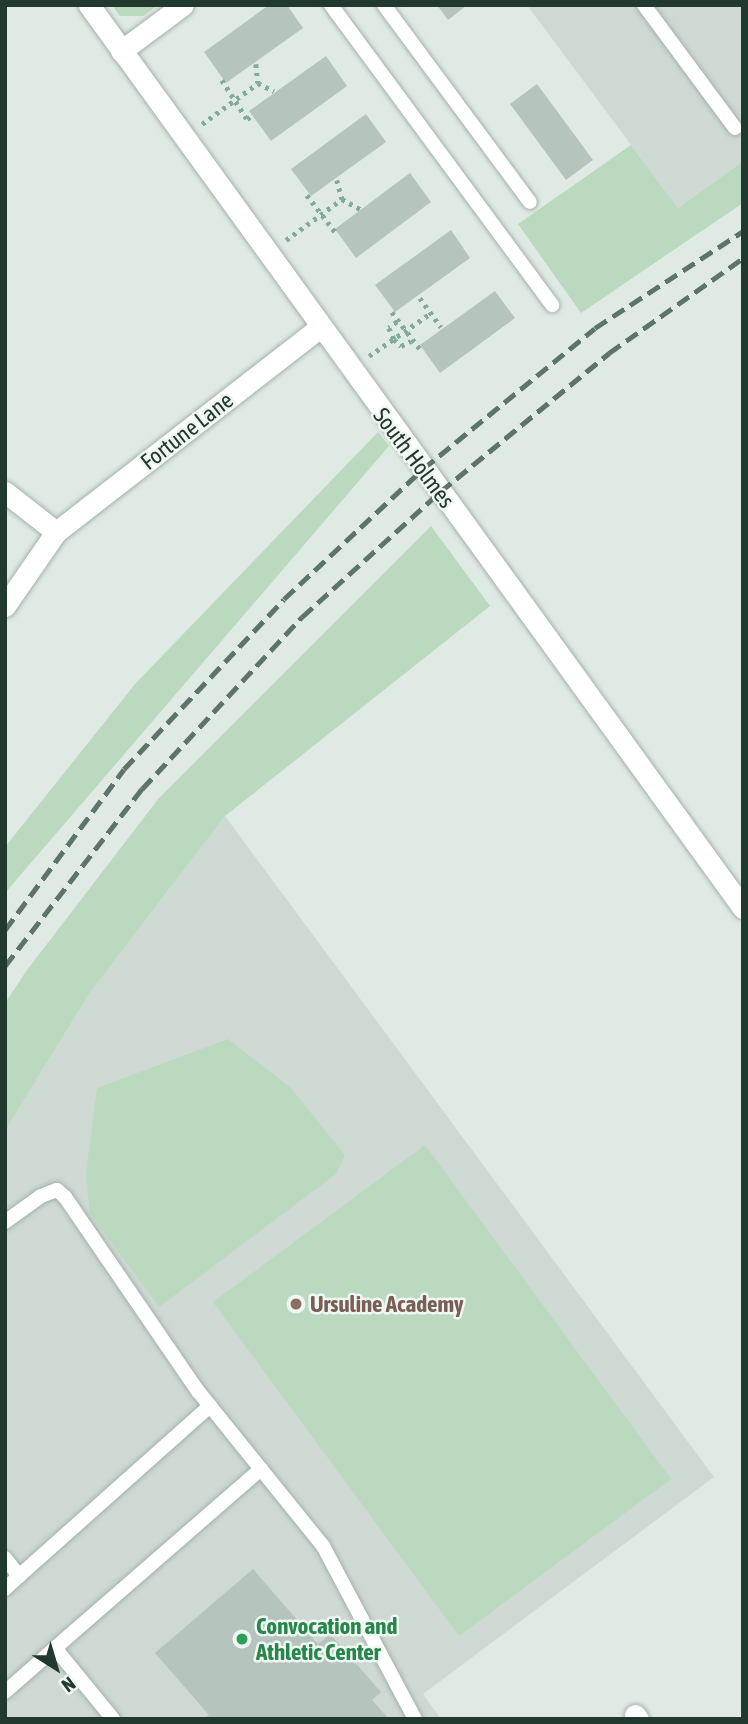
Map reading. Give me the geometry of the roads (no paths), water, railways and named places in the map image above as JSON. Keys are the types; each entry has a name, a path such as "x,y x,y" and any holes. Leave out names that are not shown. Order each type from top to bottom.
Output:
{"street":[{"name":"South Holmes","path":"89,5 318,329 743,908"},
{"path":"121,51 183,5"},
{"name":"Fortune Lane","path":"5,606 56,533 318,329"},
{"path":"5,492 56,533"}],"lane":[{"path":"331,5 552,305"},
{"path":"384,5 530,202"},
{"path":"644,5 735,128"},
{"path":"5,1222 57,1190 210,1406 323,1546 415,1719"},
{"path":"5,1589 210,1406"},
{"path":"5,1692 261,1469"},
{"path":"5,1558 19,1576"},
{"path":"55,1648 113,1719"}],"railway":[{"path":"5,930 124,769 284,599 423,469 595,328 743,231"},
{"path":"5,966 142,789 302,617 440,492 609,353 743,258"}],"place":[{"name":"Ursuline Academy","path":"296,1304"},
{"name":"Convocation and Athletic Center","path":"242,1639"}]}
